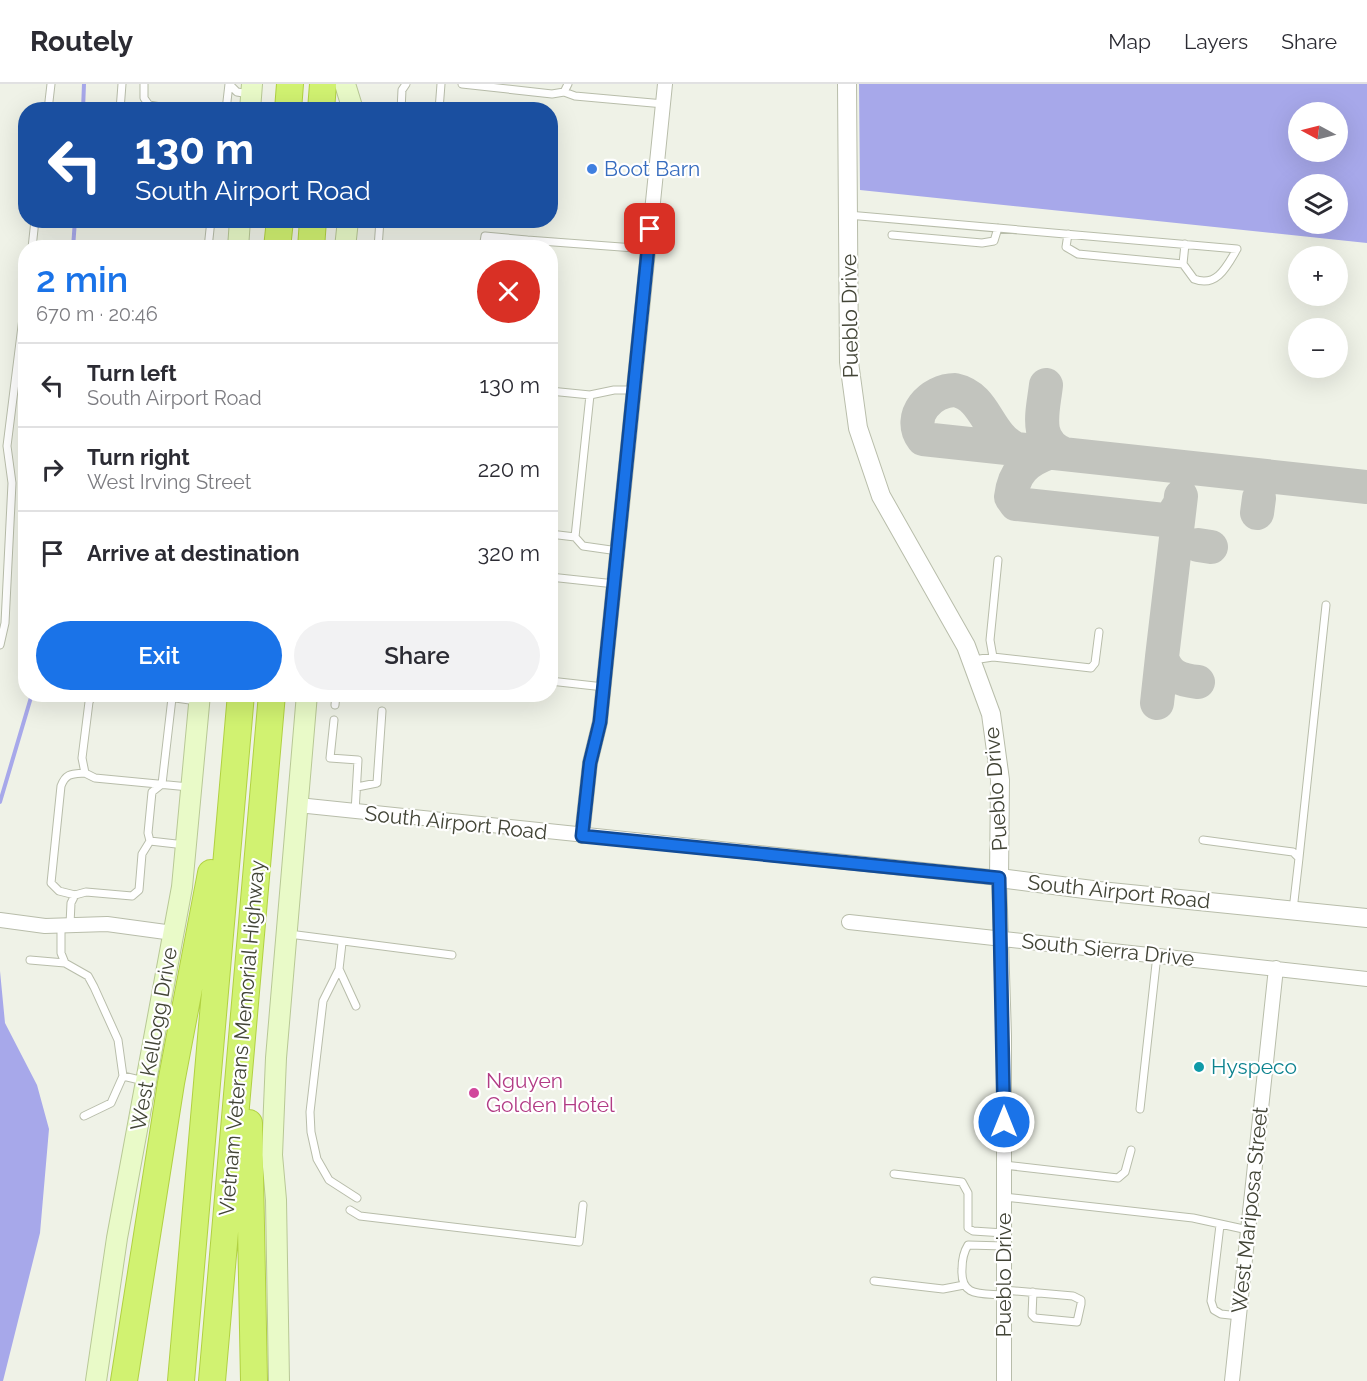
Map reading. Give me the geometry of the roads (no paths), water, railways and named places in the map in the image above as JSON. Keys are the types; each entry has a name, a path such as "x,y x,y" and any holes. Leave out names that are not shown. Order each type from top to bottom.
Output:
{"highway":[{"name":"Vietnam Veterans Memorial Highway","path":"212,1381 271,702"},
{"name":"Vietnam Veterans Memorial Highway","path":"181,1381 240,704"},
{"path":"124,1381 135,1298 171,1083 240,704"},
{"path":"244,1018 249,1102 254,1381"},
{"path":"116,1381 135,1298"}],"main road":[{"path":"345,84 351,102"},
{"path":"355,102 357,84"},
{"name":"West Kellogg Drive","path":"96,1381 117,1238 173,933 186,845 200,702"},
{"path":"279,1381 276,1200 272,1155 276,1058 306,702"}],"street":[{"path":"582,836 590,763 600,722 665,84"},
{"name":"Pueblo Drive","path":"847,84 849,362 858,428 881,496 966,646 991,714 1000,780 1004,1381"},
{"name":"South Airport Road","path":"298,805 1367,918"},
{"path":"0,920 45,926 107,924 173,933"},
{"name":"South Sierra Drive","path":"849,922 1367,979"},
{"name":"West Mariposa Street","path":"1232,1381 1276,968"}],"lane":[{"path":"49,102 51,84"},
{"path":"121,102 122,84"},
{"path":"144,84 144,98 147,102"},
{"path":"229,84 237,92 252,92"},
{"path":"227,102 229,84"},
{"path":"401,102 402,90 406,84"},
{"path":"440,102 441,84"},
{"path":"462,84 552,94 564,92 575,96 664,104"},
{"path":"564,92 568,84"},
{"path":"848,214 998,228 1185,244 1237,249 1218,277 1210,281 1194,279 1184,264 1185,244"},
{"path":"892,234 982,243 994,241 998,228"},
{"path":"1068,234 1066,247 1078,254 1184,264"},
{"path":"484,240 485,236 506,240"},
{"path":"558,245 648,249"},
{"path":"0,645 5,623 12,483 7,446 18,358"},
{"path":"558,392 590,395 614,390 634,390"},
{"path":"575,537 590,395"},
{"path":"558,535 575,537 583,546 618,551"},
{"path":"993,657 990,640 998,560"},
{"path":"558,578 615,584"},
{"path":"1293,910 1326,605"},
{"path":"971,660 993,657 1091,668 1095,663 1099,632"},
{"path":"558,682 603,687"},
{"path":"85,773 82,758 88,702"},
{"path":"172,702 162,784 152,792 148,832 150,841 142,854 139,890 132,896 86,892 75,895 59,891 51,883 61,786 64,777 85,773 95,778 162,784 191,787"},
{"path":"357,787 377,783 382,711"},
{"path":"334,720 330,758 358,760 356,812"},
{"path":"1203,840 1293,852 1299,858"},
{"path":"150,841 186,845"},
{"path":"65,963 61,953 65,925 75,895"},
{"path":"287,934 452,956"},
{"path":"342,943 339,969 323,1001 310,1112 311,1132 317,1159 329,1180 357,1198"},
{"path":"1140,1108 1157,955"},
{"path":"30,960 65,963 88,976 118,1040 123,1076 111,1103 84,1116"},
{"path":"339,969 356,1006"},
{"path":"123,1076 146,1082"},
{"path":"1004,1165 1118,1178 1125,1172 1131,1150"},
{"path":"894,1174 962,1182 968,1193 968,1228 1004,1239"},
{"path":"1004,1197 1193,1218 1248,1230"},
{"path":"350,1210 360,1216 579,1242 583,1205"},
{"path":"1220,1225 1211,1301 1214,1310 1221,1314 1239,1316"},
{"path":"964,1286 963,1260 968,1245 1004,1239"},
{"path":"874,1281 943,1288 964,1286 972,1292 1034,1292 1078,1298 1081,1304 1077,1322 1035,1318 1032,1310 1034,1292"}],"water":[{"path":"859,84 1367,84 1367,243 860,190"},
{"path":"0,971 5,1023 37,1085 49,1129 40,1233 3,1381 0,1381"}],"waterway":[{"path":"83,102 84,84"},
{"path":"74,228 74,240"},
{"path":"0,802 30,702"}],"place":[{"name":"Boot Barn","path":"592,169"},
{"name":"Hyspeco","path":"1199,1067"},
{"name":"Nguyen Golden Hotel","path":"474,1093"}]}
